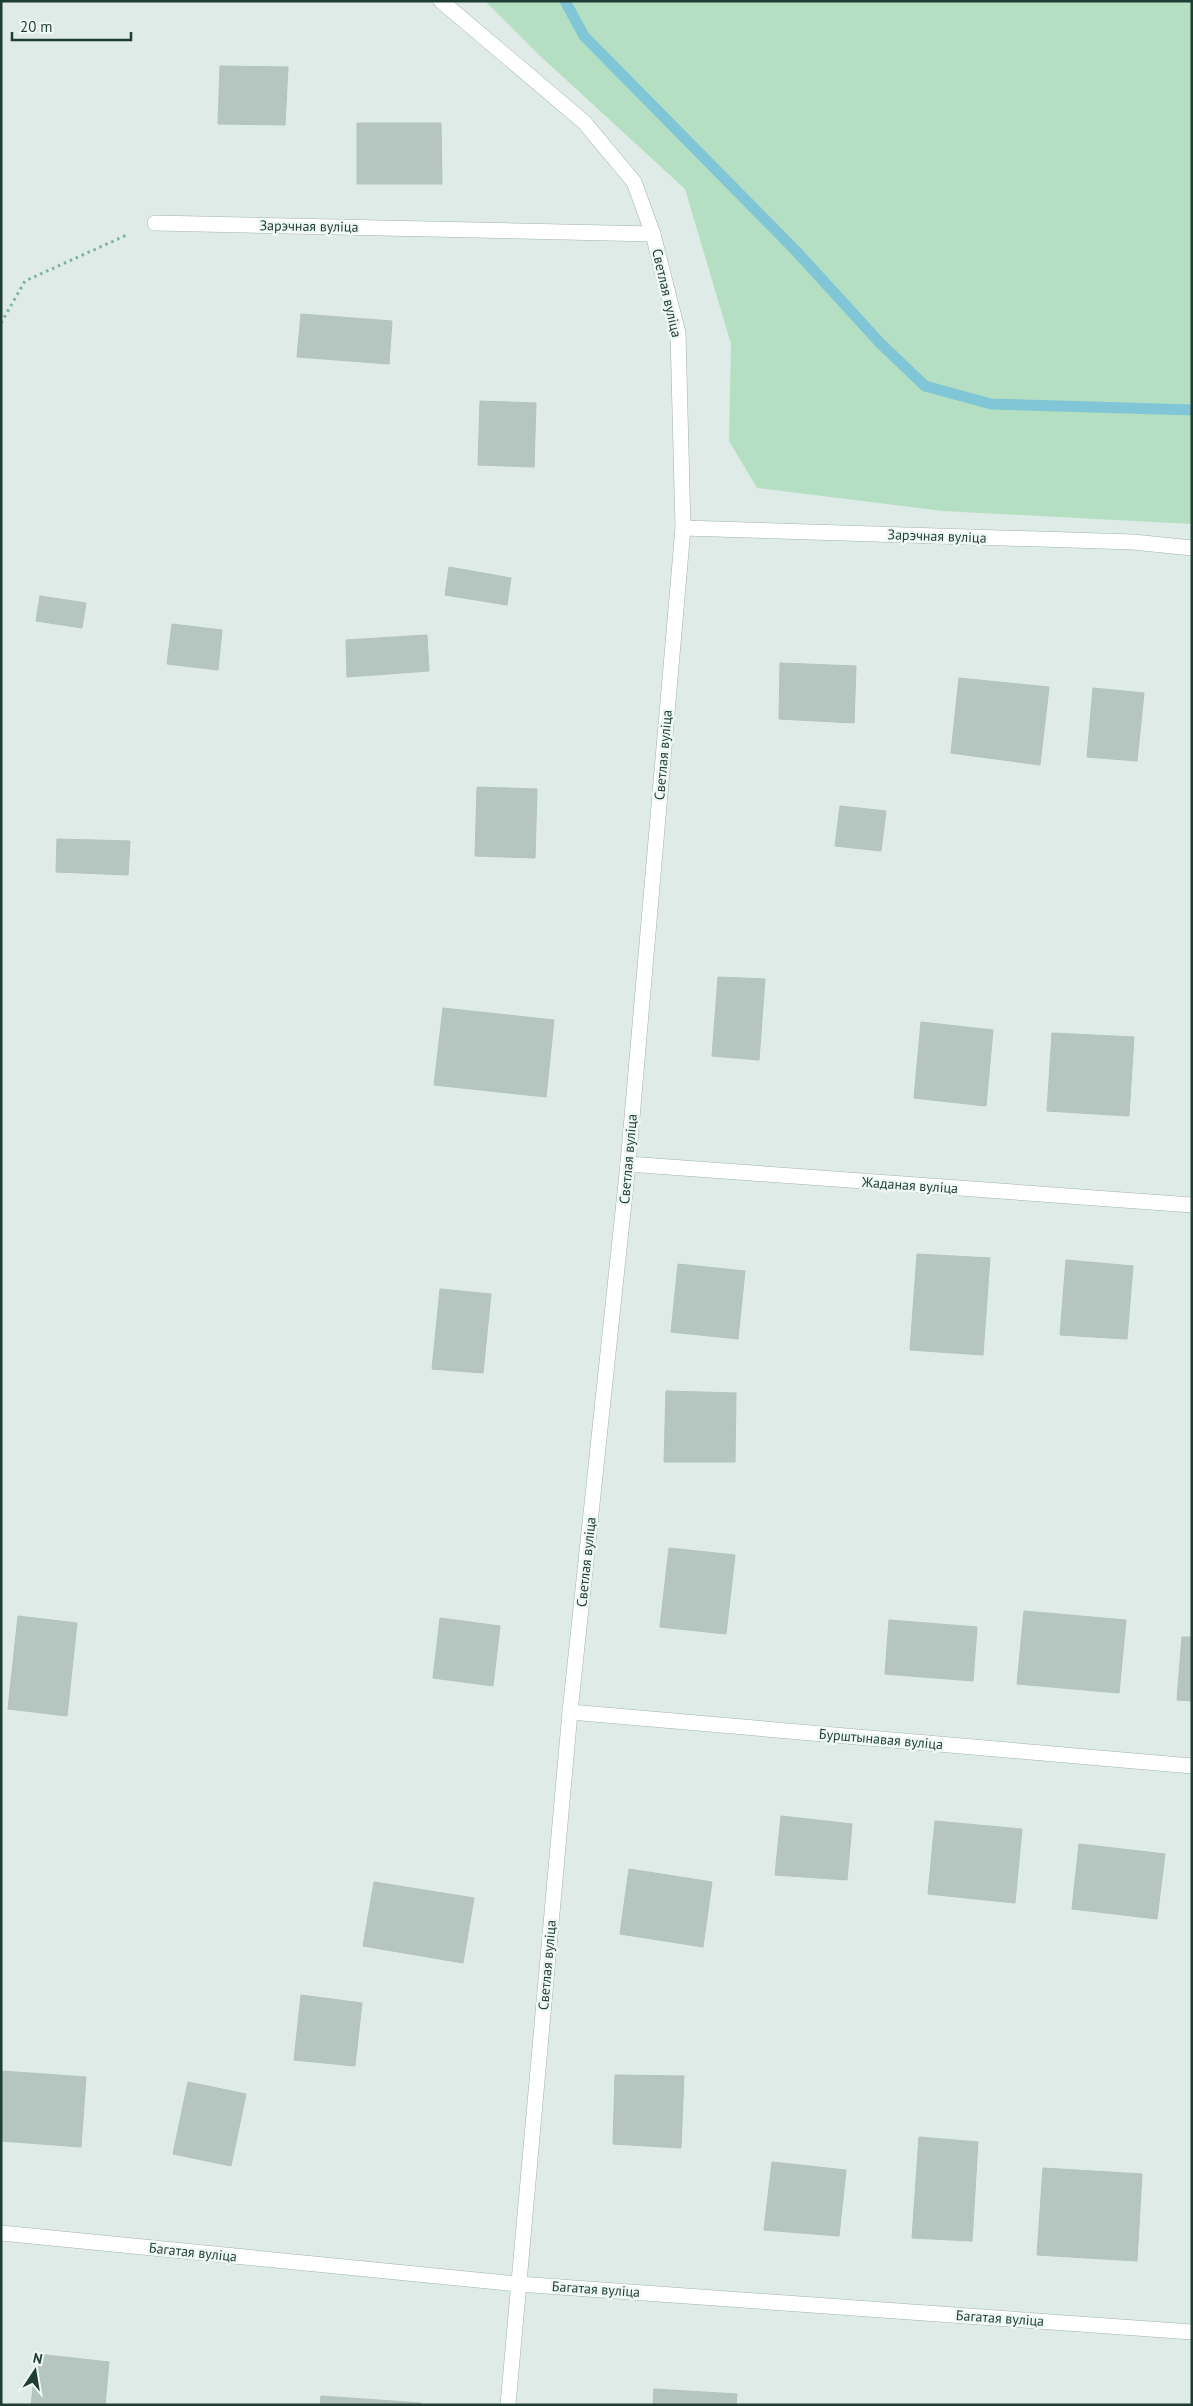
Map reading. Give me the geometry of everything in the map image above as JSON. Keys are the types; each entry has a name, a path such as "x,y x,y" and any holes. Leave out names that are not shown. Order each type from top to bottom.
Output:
{"street":[{"name":"Светлая вуліца","path":"440,1 584,122 634,182 653,234 678,333 683,528 628,1164 570,1712 508,2405"},
{"name":"Зарэчная вуліца","path":"155,222 653,234"},
{"name":"Зарэчная вуліца","path":"683,528 1132,542 1192,548"},
{"name":"Жаданая вуліца","path":"628,1164 1192,1206"},
{"name":"Бурштынавая вуліца","path":"570,1712 1192,1766"},
{"name":"Багатая вуліца","path":"1,2233 518,2284 1192,2332"}],"path":[{"path":"1,323 25,281 155,222"}],"green space":[{"path":"485,1 1192,1 1192,524 943,511 757,488 729,441 731,344 685,189 537,53"}],"building":[{"path":"220,66 288,67 285,125 218,124"},
{"path":"357,123 441,123 442,184 357,184"},
{"path":"301,314 392,321 389,364 297,357"},
{"path":"480,401 536,403 534,467 478,465"},
{"path":"449,567 511,578 507,605 445,595"},
{"path":"40,596 86,603 82,628 36,621"},
{"path":"172,624 222,630 218,670 167,664"},
{"path":"427,635 429,671 347,677 346,640"},
{"path":"780,663 856,666 854,723 779,719"},
{"path":"959,678 1049,687 1040,765 951,753"},
{"path":"1093,688 1144,693 1137,761 1087,757"},
{"path":"477,787 537,789 535,858 475,856"},
{"path":"840,806 886,811 881,851 835,846"},
{"path":"57,839 130,841 128,875 56,872"},
{"path":"718,977 765,979 759,1060 712,1056"},
{"path":"443,1008 554,1020 546,1097 434,1085"},
{"path":"921,1022 993,1030 986,1106 914,1098"},
{"path":"1052,1033 1134,1037 1129,1116 1047,1111"},
{"path":"917,1254 990,1258 983,1355 910,1350"},
{"path":"1066,1260 1133,1266 1127,1339 1060,1335"},
{"path":"678,1264 745,1271 738,1339 671,1332"},
{"path":"440,1289 491,1294 483,1373 432,1369"},
{"path":"666,1391 736,1393 735,1462 664,1462"},
{"path":"669,1548 735,1555 726,1634 660,1627"},
{"path":"1024,1611 1126,1620 1119,1693 1017,1684"},
{"path":"18,1616 77,1623 67,1716 8,1709"},
{"path":"440,1618 500,1626 493,1686 433,1678"},
{"path":"889,1620 977,1627 973,1681 885,1674"},
{"path":"1182,1637 1192,1637 1192,1701 1177,1700"},
{"path":"781,1816 852,1824 847,1880 775,1875"},
{"path":"935,1821 1022,1829 1015,1903 928,1894"},
{"path":"1079,1844 1165,1854 1157,1919 1072,1909"},
{"path":"629,1869 712,1882 703,1947 620,1934"},
{"path":"374,1882 474,1898 463,1963 363,1946"},
{"path":"301,1995 362,2003 355,2066 294,2060"},
{"path":"2,2071 86,2077 81,2147 1,2141"},
{"path":"615,2075 684,2076 681,2148 613,2144"},
{"path":"188,2082 246,2094 231,2166 173,2154"},
{"path":"919,2137 978,2142 972,2241 912,2238"},
{"path":"772,2162 846,2170 839,2236 764,2230"},
{"path":"1043,2168 1142,2174 1137,2261 1037,2255"},
{"path":"37,2354 109,2362 105,2405 31,2405"},
{"path":"654,2389 737,2394 736,2405 653,2405"},
{"path":"321,2396 421,2403 421,2405 320,2405"}],"waterway":[{"path":"565,1 584,36 797,252 880,343 925,386 991,404 1192,410"}]}
